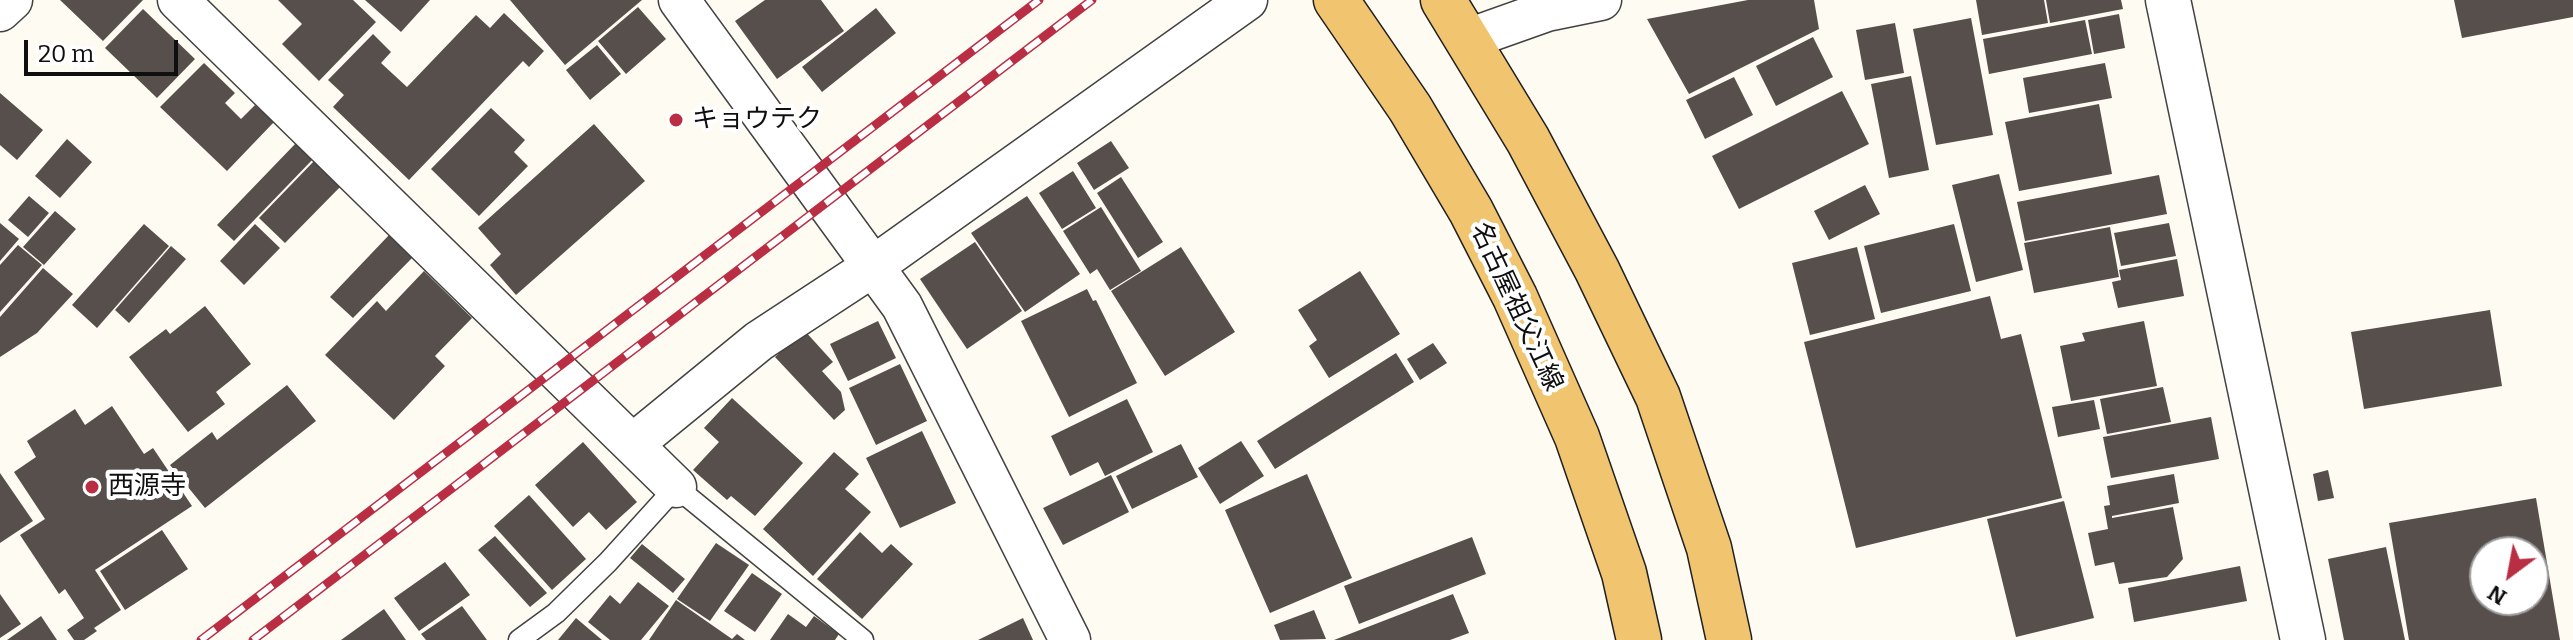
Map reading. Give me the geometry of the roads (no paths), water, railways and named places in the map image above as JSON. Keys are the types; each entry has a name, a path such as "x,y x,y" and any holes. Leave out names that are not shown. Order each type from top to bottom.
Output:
{"main road":[{"name":"名古屋祖父江線","path":"1336,0 1410,108 1471,211 1515,297 1577,437 1624,573 1639,640"},
{"path":"1443,0 1528,140 1597,270 1658,397 1709,548 1729,640"}],"street":[{"path":"0,11 12,0"},
{"path":"178,0 676,487"},
{"path":"679,0 902,306 1070,640"},
{"path":"633,444 759,341 875,265 1247,0"},
{"path":"1468,39 1547,11 1601,0"},
{"path":"2168,0 2303,640"}],"lane":[{"path":"519,640 556,613 676,487 863,640"}],"railway":[{"path":"201,640 1039,0"},
{"path":"253,640 1092,0"}],"place":[{"name":"キョウテク","path":"676,120"},
{"name":"西源寺","path":"92,487"}]}
